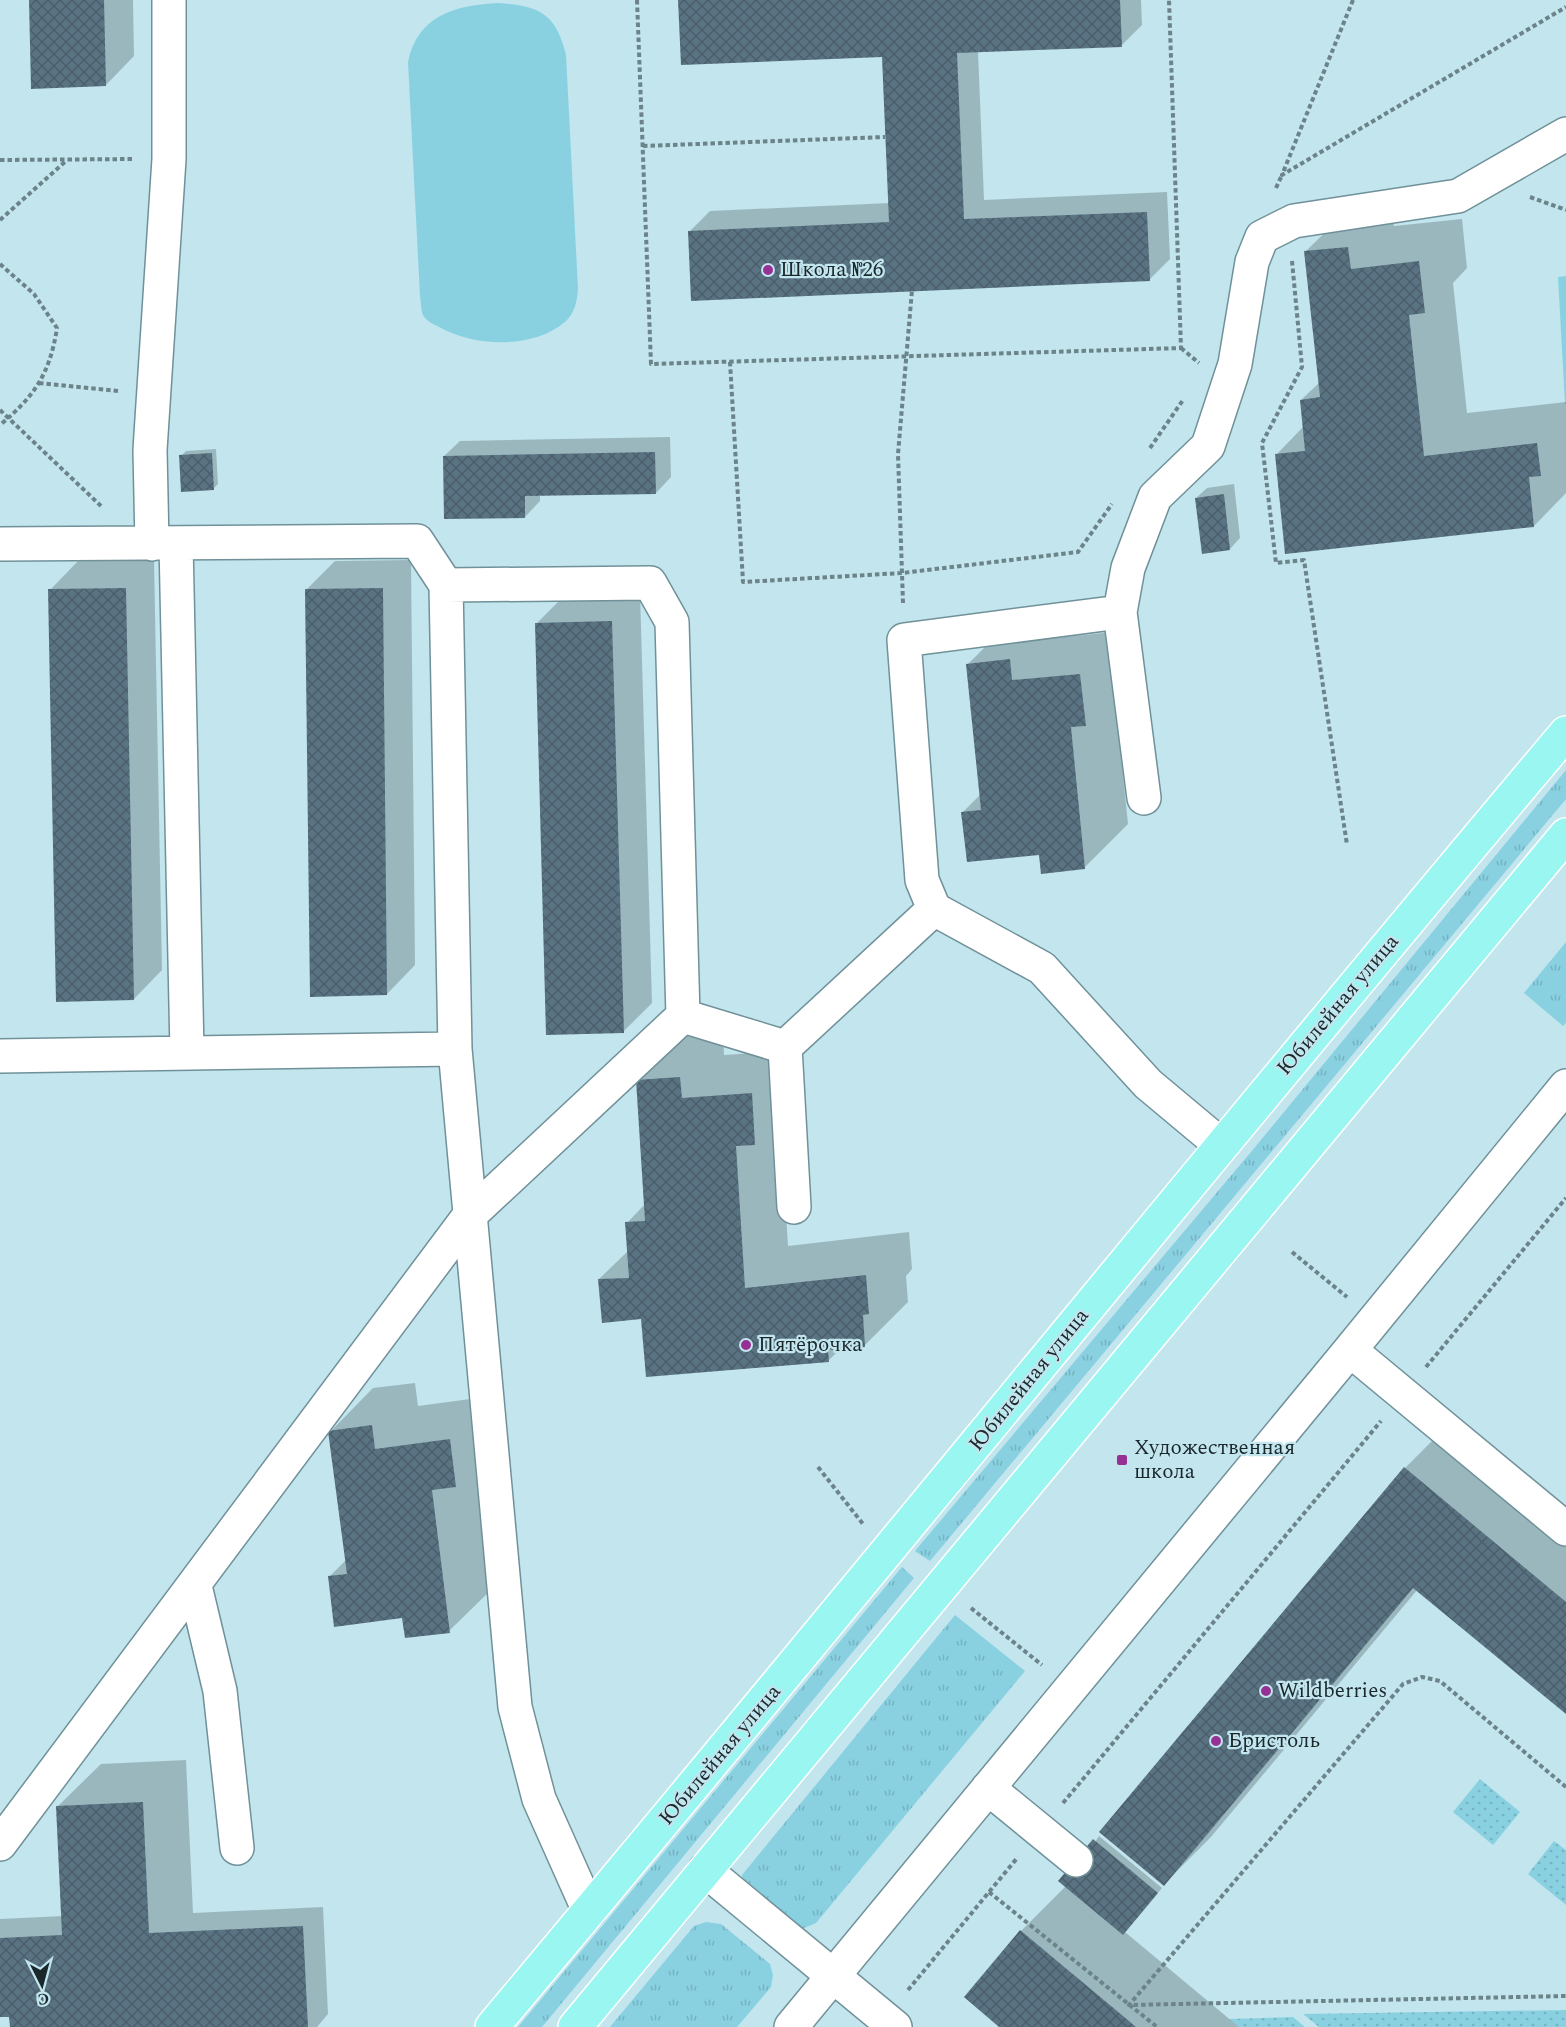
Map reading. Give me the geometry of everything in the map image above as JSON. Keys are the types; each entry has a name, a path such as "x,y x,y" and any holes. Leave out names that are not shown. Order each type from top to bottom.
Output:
{"main road":[{"name":"Юбилейная улица","path":"492,2027 892,1549 1221,1145 1566,734"},
{"path":"574,2027 1566,835"}],"lane":[{"path":"169,0 169,159 150,450 164,544 187,1052"},
{"path":"1144,798 1120,612 1128,568 1155,497 1208,446 1235,364 1252,262 1262,237 1294,221 1458,196 1566,134"},
{"path":"0,544 417,541 446,585 454,1049 515,1707 539,1798 589,1911"},
{"path":"0,1844 195,1586 469,1216 683,1016 672,622 650,583 446,585"},
{"path":"1120,612 904,640 922,880 934,909 1042,968 1148,1084 1221,1145"},
{"path":"785,1047 934,909"},
{"path":"683,1016 785,1047"},
{"path":"785,1047 794,1207"},
{"path":"0,1056 454,1049"},
{"path":"791,2027 1350,1350 1561,1101"},
{"path":"1350,1350 1566,1529"},
{"path":"195,1586 220,1691 237,1848"},
{"path":"988,1788 1076,1860"},
{"path":"705,1870 895,2027"}],"path":[{"path":"637,0 651,364 1181,348 1205,368"},
{"path":"1169,0 1181,348"},
{"path":"1273,196 1353,0"},
{"path":"1281,175 1566,7"},
{"path":"643,146 885,137"},
{"path":"0,160 169,159"},
{"path":"0,220 68,160"},
{"path":"1521,194 1566,210"},
{"path":"1292,256 1302,367 1262,443 1276,562 1304,560 1347,845"},
{"path":"0,264 34,294 57,328 52,358 32,395 0,425"},
{"path":"904,640 898,454 912,290"},
{"path":"730,362 743,582 902,573 1078,552 1118,494"},
{"path":"39,382 124,392"},
{"path":"1145,455 1185,397"},
{"path":"0,411 105,508"},
{"path":"1421,1373 1566,1198"},
{"path":"1292,1252 1375,1320"},
{"path":"1056,1811 1385,1416"},
{"path":"1130,2005 1403,1684 1422,1677 1440,1681 1566,1787"},
{"path":"903,1995 1024,1850"},
{"path":"989,1892 1157,2027"},
{"path":"1130,2005 1566,1996"}],"green space":[{"path":"499,3 525,7 544,15 557,30 566,55 578,289 573,311 565,322 552,331 521,341 487,342 455,334 431,323 423,315 421,308 408,62 420,33 430,23 454,10 468,6"},
{"path":"1566,276 1566,404 1565,404 1558,277"},
{"path":"1566,770 1566,799 930,1561 915,1551 1256,1146"},
{"path":"1566,942 1566,1023 1563,1026 1524,993"},
{"path":"902,1567 914,1578 542,2027 518,2027"},
{"path":"955,1615 1025,1671 816,1923 802,1929 744,1888 742,1875"},
{"path":"1480,1779 1520,1812 1493,1845 1453,1812"},
{"path":"1554,1841 1566,1850 1566,1905 1528,1874"},
{"path":"706,1922 721,1924 770,1964 773,1975 771,1987 737,2027 610,2027 694,1926"},
{"path":"1566,2010 1566,2027 1319,2027 1303,2014"},
{"path":"1293,2017 1305,2027 1239,2027 1229,2019"}],"building":[{"path":"29,0 104,0 106,86 31,89"},
{"path":"678,0 1120,0 1122,47 957,53 964,219 1147,212 1150,281 691,301 688,231 889,222 882,57 681,65"},
{"path":"1348,247 1351,269 1419,261 1425,313 1409,315 1424,456 1537,443 1541,476 1529,477 1534,527 1285,554 1275,454 1305,451 1300,400 1320,397 1304,251"},
{"path":"655,452 656,494 525,496 525,518 444,519 443,456"},
{"path":"212,453 214,490 181,492 179,455"},
{"path":"1224,494 1230,550 1202,554 1195,498"},
{"path":"126,588 134,1000 56,1002 48,589"},
{"path":"383,588 387,995 310,997 305,589"},
{"path":"612,621 624,1033 546,1035 535,623"},
{"path":"1010,659 1012,680 1080,674 1086,726 1071,727 1085,869 1041,874 1039,855 967,862 961,812 981,810 966,664"},
{"path":"680,1077 682,1098 752,1093 755,1145 736,1146 745,1288 866,1275 869,1314 863,1315 865,1347 828,1350 829,1362 646,1377 641,1319 602,1323 598,1279 629,1278 625,1222 645,1221 636,1080"},
{"path":"372,1425 375,1449 450,1439 456,1487 432,1490 450,1633 405,1638 402,1618 334,1627 328,1576 347,1574 328,1431"},
{"path":"1404,1467 1566,1602 1566,1714 1413,1588 1164,1886 1099,1832"},
{"path":"143,1802 149,1933 303,1926 308,2027 10,2027 9,2017 0,2017 0,1938 62,1935 56,1806"},
{"path":"1093,1839 1158,1893 1123,1935 1058,1881"},
{"path":"1020,1930 1136,2027 999,2027 964,1997"}],"place":[{"name":"Школа №26","path":"768,270"},
{"name":"Пятёрочка","path":"746,1345"},
{"name":"Художественная школа","path":"1122,1460"},
{"name":"Wildberries","path":"1266,1691"},
{"name":"Бристоль","path":"1216,1741"}]}
